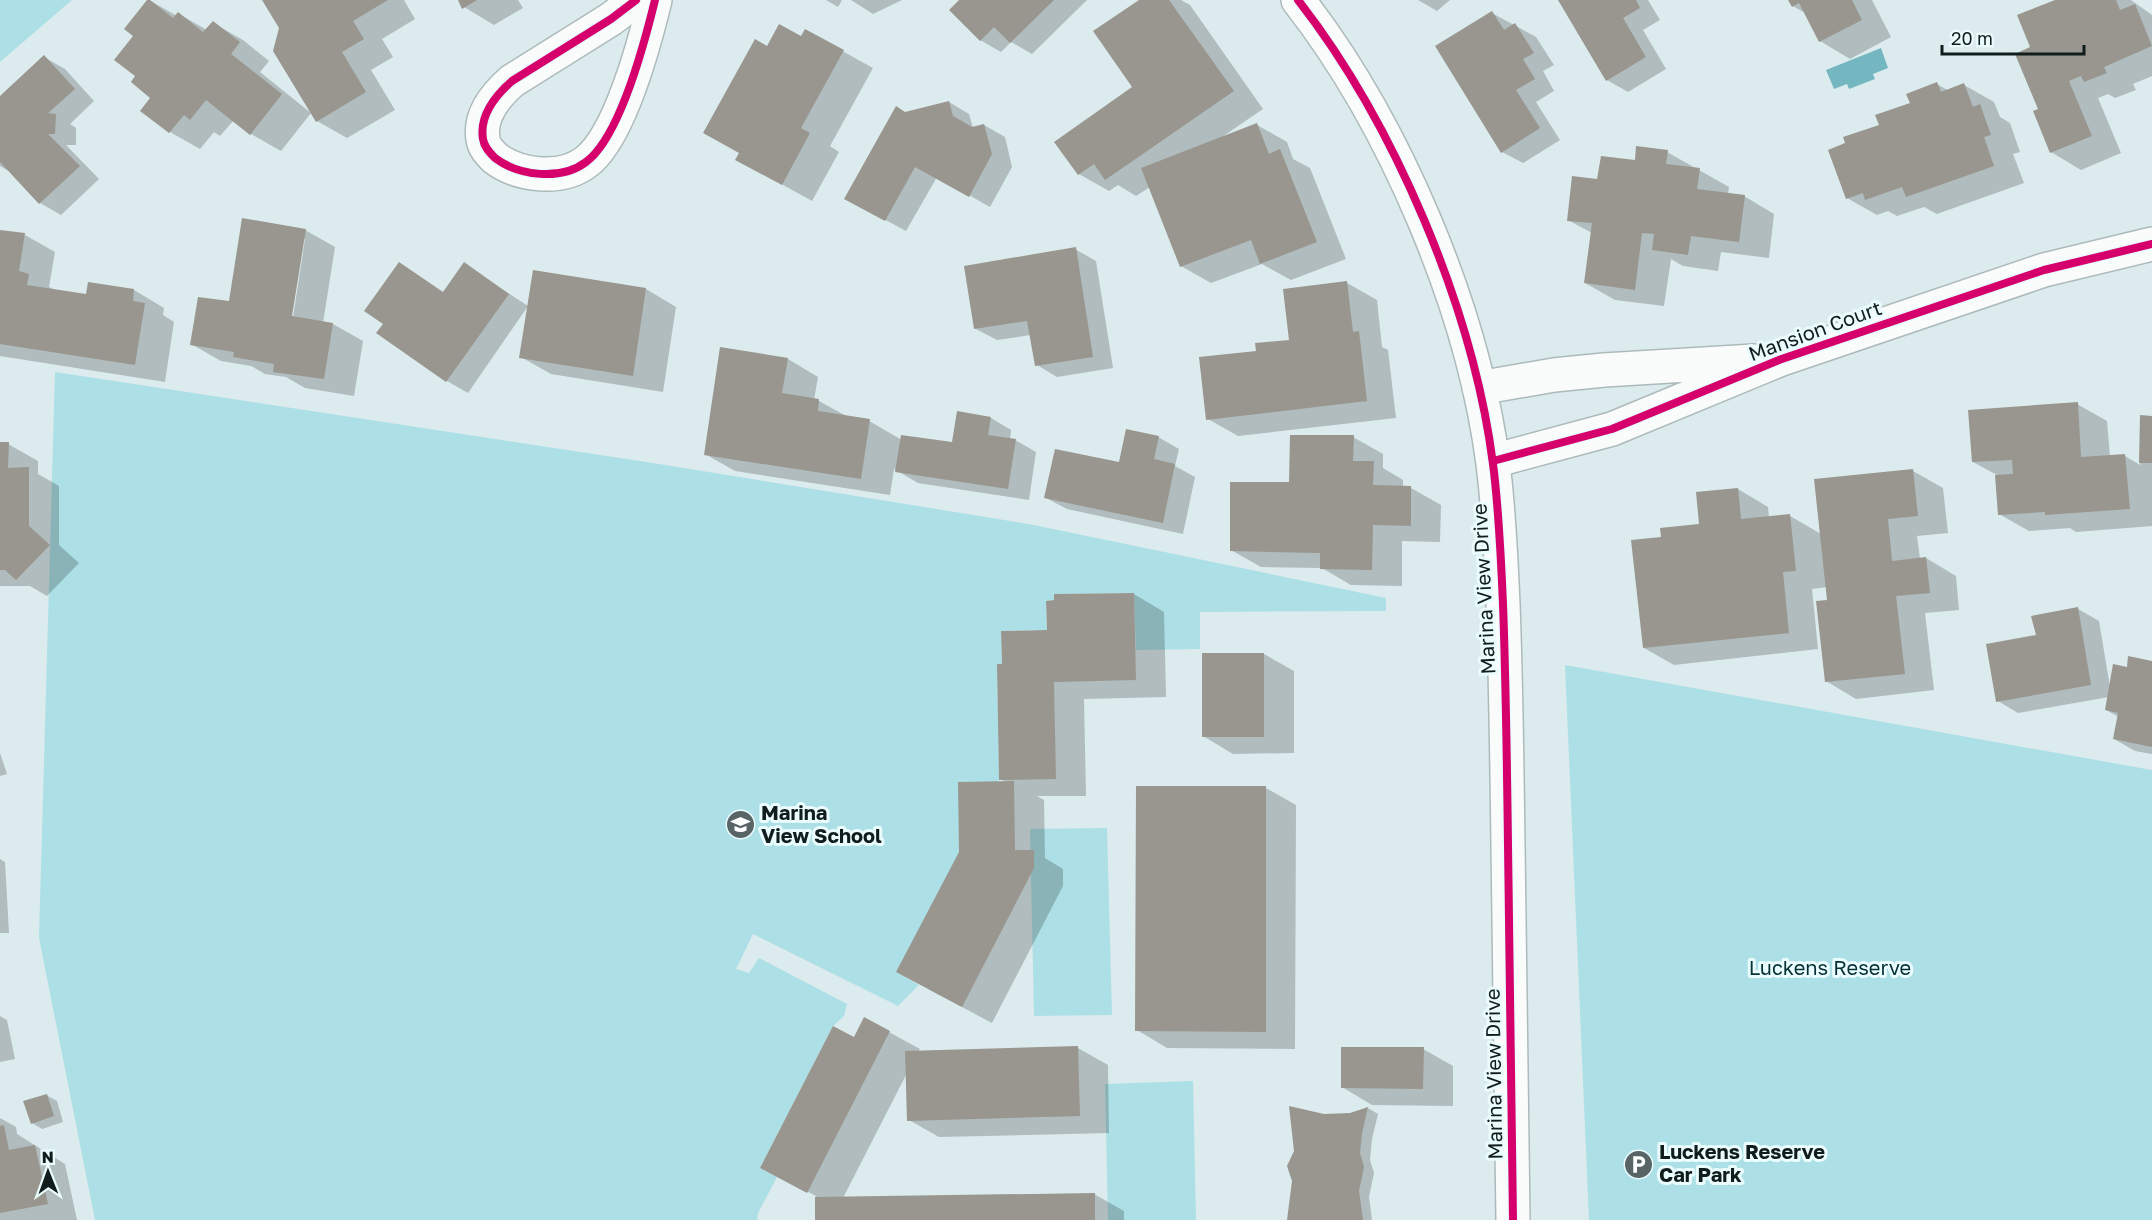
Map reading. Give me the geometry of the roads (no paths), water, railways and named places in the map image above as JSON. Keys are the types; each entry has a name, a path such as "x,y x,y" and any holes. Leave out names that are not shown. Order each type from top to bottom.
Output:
{"street":[{"path":"636,0 611,19 512,81 499,93 488,109 483,126 483,141 490,153 517,170 536,173 553,174 585,163 610,133 642,51 655,0"},
{"name":"Marina View Drive","path":"1298,0 1351,77 1378,124 1419,209 1461,323 1479,388 1493,461 1499,522 1507,700 1513,1220"},
{"name":"Mansion Court","path":"1493,461 1612,429 1779,360 2044,270 2152,244"},
{"name":"Mansion Court","path":"1479,388 1604,370 1779,360"}],"place":[{"name":"Marina View School","path":"740,824"},
{"name":"Luckens Reserve Car Park","path":"1638,1164"}],"park label":[{"name":"Luckens Reserve","path":"1830,968"}]}
